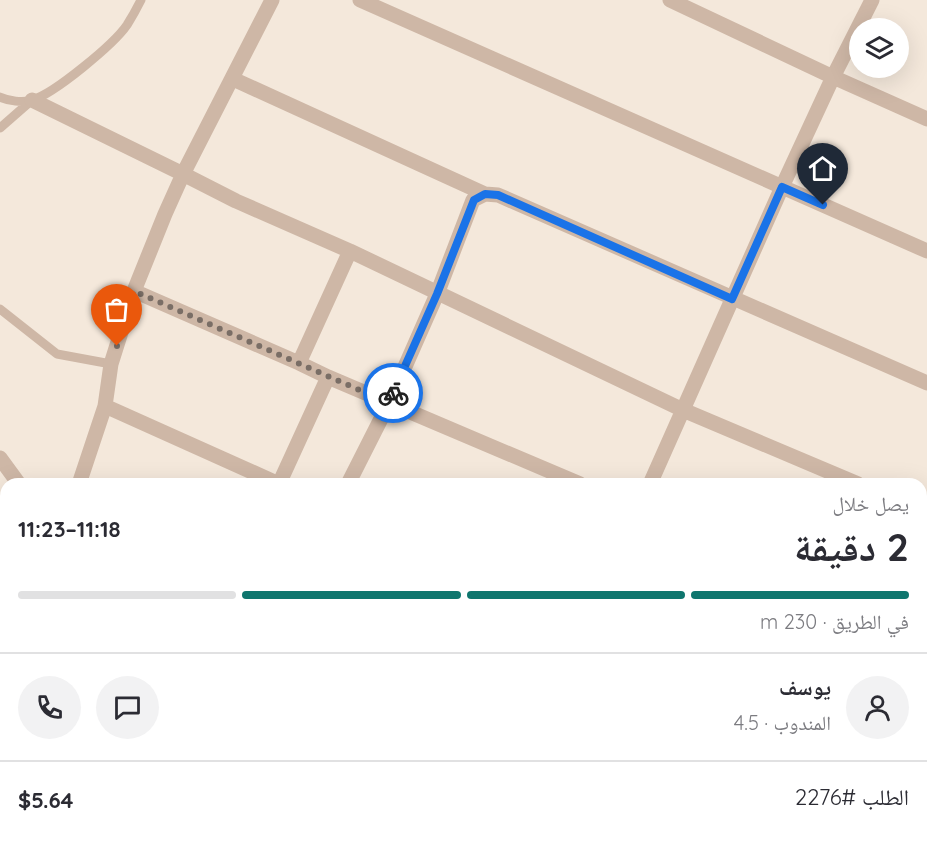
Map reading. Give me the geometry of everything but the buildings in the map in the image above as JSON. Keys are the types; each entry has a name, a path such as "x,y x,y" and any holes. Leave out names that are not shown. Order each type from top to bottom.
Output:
{"street":[{"path":"81,478 105,406 111,364 134,291 183,174 272,0"},
{"path":"360,0 927,251"},
{"path":"670,0 927,119"},
{"path":"653,478 782,187 872,0"},
{"path":"233,79 485,194 498,195 927,383"},
{"path":"32,100 236,201 350,251 683,410 844,478"},
{"path":"351,478 389,403 437,294 474,200 485,194"},
{"path":"299,363 350,251"},
{"path":"134,291 328,377 566,478"},
{"path":"282,478 328,377"},
{"path":"105,406 266,478"},
{"path":"0,458 14,478"}],"lane":[{"path":"0,128 32,100 49,91 95,58 126,26 141,0"},
{"path":"0,97 8,100 32,100"},
{"path":"0,309 57,354 111,364"}],"way so far":[{"path":"117,346 134,291 389,403 393,393"}],"route":[{"path":"393,393 437,294 474,200 485,194 498,195 732,299 782,187 823,205"}]}
